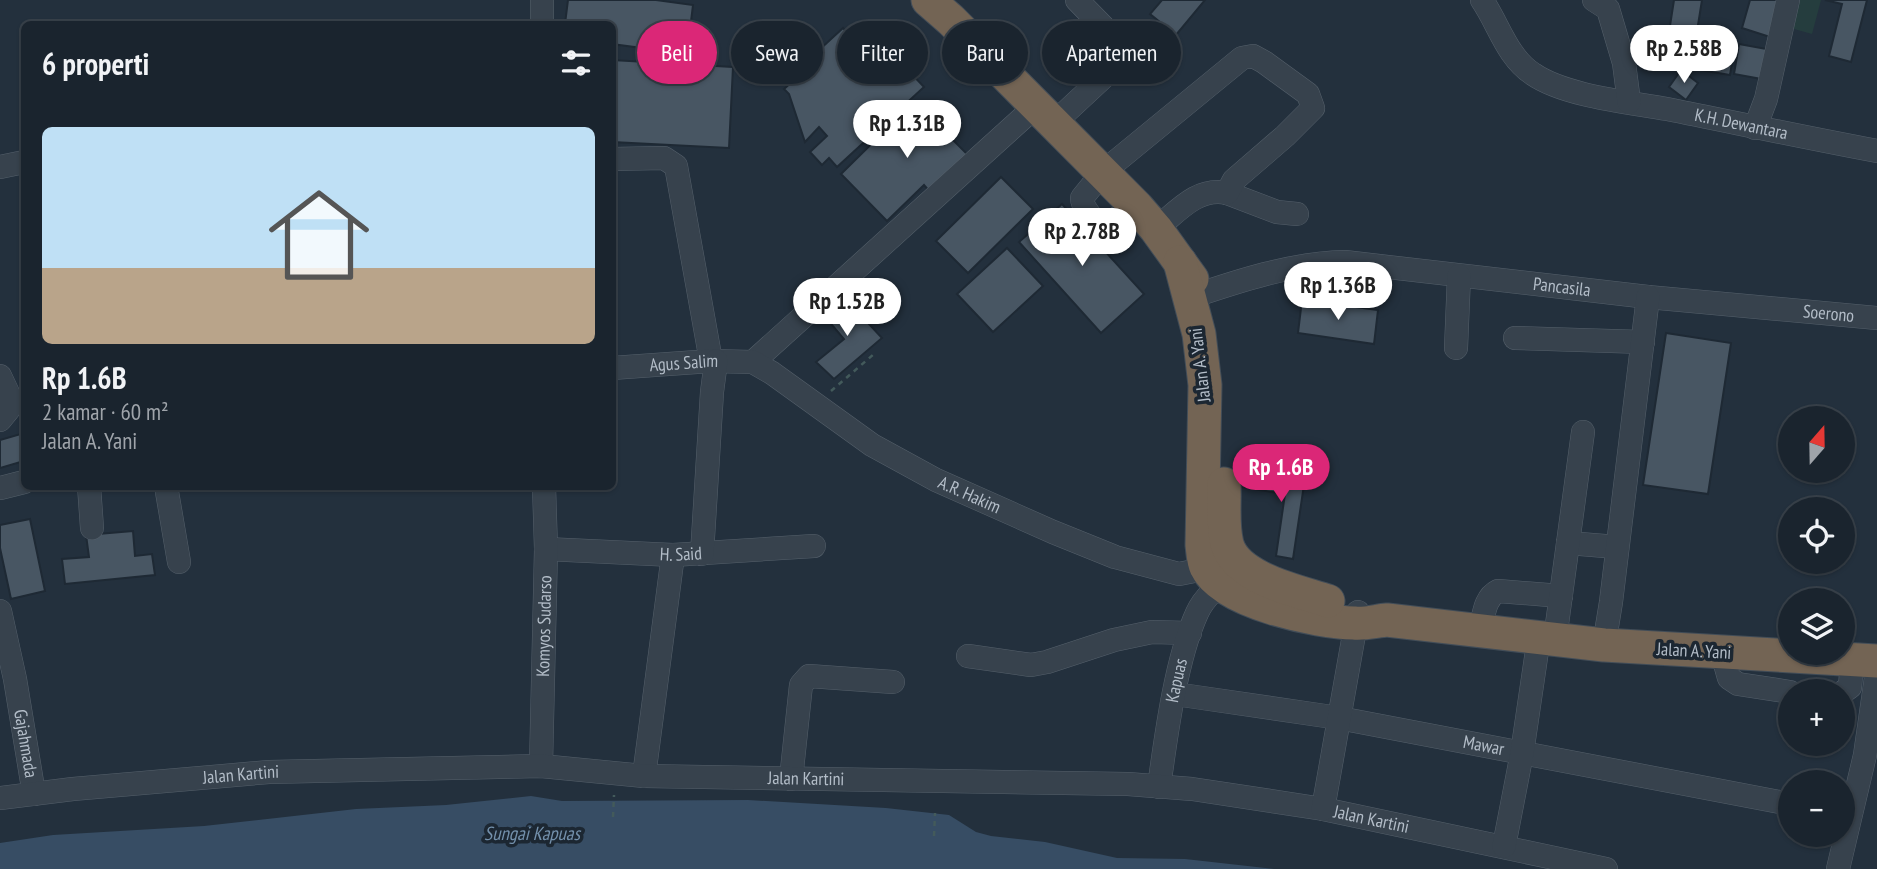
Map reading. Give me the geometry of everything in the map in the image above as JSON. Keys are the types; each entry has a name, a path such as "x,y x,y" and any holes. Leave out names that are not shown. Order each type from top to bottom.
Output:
{"highway":[{"name":"Jalan A. Yani","path":"928,0 1102,172 1146,218 1180,262 1196,295 1205,385 1202,545 1261,604 1304,615 1367,617 1604,645 1869,664"}],"street":[{"path":"542,0 542,21"},
{"path":"753,362 1045,114 1125,57 1119,43 1077,0"},
{"name":"K.H. Dewantara","path":"1482,0 1513,56 1535,76 1559,86 1629,103 1877,151"},
{"path":"1594,0 1608,9 1624,63 1629,103"},
{"path":"1755,128 1766,99 1788,0"},
{"path":"1102,172 1175,115 1230,67 1242,58 1253,56 1308,94 1313,108 1234,180 1227,193"},
{"path":"616,159 664,158 676,166 713,361 702,554"},
{"path":"0,167 21,163"},
{"path":"1146,218 1201,193 1214,191 1227,193 1277,212 1297,214"},
{"name":"Pancasila","path":"1196,295 1236,282 1307,266 1346,262 1779,309"},
{"path":"1455,348 1459,276"},
{"path":"1604,645 1648,296"},
{"name":"Soerono","path":"1779,309 1877,318"},
{"path":"1515,338 1643,342"},
{"name":"Agus Salim","path":"616,368 713,361 753,362"},
{"name":"A.R. Hakim","path":"753,362 872,445 936,480 1115,557 1179,574 1225,568"},
{"path":"0,376 8,393 9,409 0,420"},
{"path":"1504,846 1547,638 1561,596 1583,432"},
{"path":"0,488 21,483"},
{"path":"89,490 92,528"},
{"path":"167,490 179,562"},
{"name":"Komyos Sudarso","path":"541,766 546,549 544,490"},
{"path":"1567,543 1617,547"},
{"name":"H. Said","path":"546,549 673,555 814,546"},
{"path":"644,776 673,555"},
{"name":"Kapuas","path":"1159,787 1175,694 1190,633 1196,614 1225,568"},
{"path":"1480,630 1487,601 1498,591 1561,596"},
{"name":"Gajahmada","path":"0,611 15,679 34,794"},
{"path":"1323,808 1339,718 1367,617"},
{"path":"968,656 1031,665 1114,640 1152,632 1190,633"},
{"path":"1722,653 1729,678 1738,684 1778,690"},
{"path":"1855,681 1869,664"},
{"path":"1855,790 1865,755 1869,664"},
{"path":"791,779 801,685 804,679 809,676 893,682"},
{"name":"Mawar","path":"1175,694 1339,718 1778,802"},
{"name":"Jalan Kartini","path":"0,798 269,772 541,766 644,776 1128,784 1203,790 1323,808 1606,869"},
{"path":"1838,869 1842,847"}],"path":[{"path":"831,391 874,354"},
{"path":"613,817 614,795"},
{"path":"934,836 935,813"}],"green space":[{"path":"1794,0 1821,0 1812,34 1787,27"}],"water":[{"name":"Sungai Kapuas","path":"531,796 562,801 748,800 886,808 949,815 976,832 991,836 1045,842 1117,858 1185,859 1274,869 0,869 0,843 53,835 204,826 356,809 446,805"}],"building":[{"path":"568,0 656,0 693,5 691,21 637,21 637,47 616,45 616,21 565,21"},
{"path":"1162,0 1205,0 1181,29 1181,21 1159,21 1150,14"},
{"path":"1674,0 1702,0 1691,69 1664,64"},
{"path":"1750,0 1782,0 1770,37 1742,28"},
{"path":"1825,0 1867,0 1851,62 1829,56 1842,4"},
{"path":"837,34 837,84 921,84 924,87 837,167 829,158 822,165 810,152 827,136 819,127 805,142 789,94 784,89 790,84 823,84 823,46"},
{"path":"1700,38 1735,44 1730,75 1694,69"},
{"path":"1739,44 1772,50 1767,80 1734,74"},
{"path":"616,60 637,61 637,84 717,84 717,66 731,67 729,148 616,142"},
{"path":"1681,70 1698,83 1686,100 1669,87"},
{"path":"915,101 933,120 947,106 961,121 947,134 969,156 931,193 924,185 887,221 841,174"},
{"path":"1001,177 1033,209 968,273 936,241"},
{"path":"1062,204 1144,294 1101,333 1019,242"},
{"path":"1007,248 1043,286 993,332 957,294"},
{"path":"844,297 882,338 834,379 816,362 844,339 821,312"},
{"path":"1302,300 1378,310 1374,344 1298,333"},
{"path":"1666,333 1731,343 1708,494 1643,485"},
{"path":"21,434 21,462 0,468 0,440"},
{"path":"1244,469 1305,478 1293,559 1276,556 1285,494 1241,487"},
{"path":"30,519 45,591 11,599 0,548 0,525"},
{"path":"133,531 135,556 152,554 155,575 65,584 62,559 89,557 86,535"}]}
